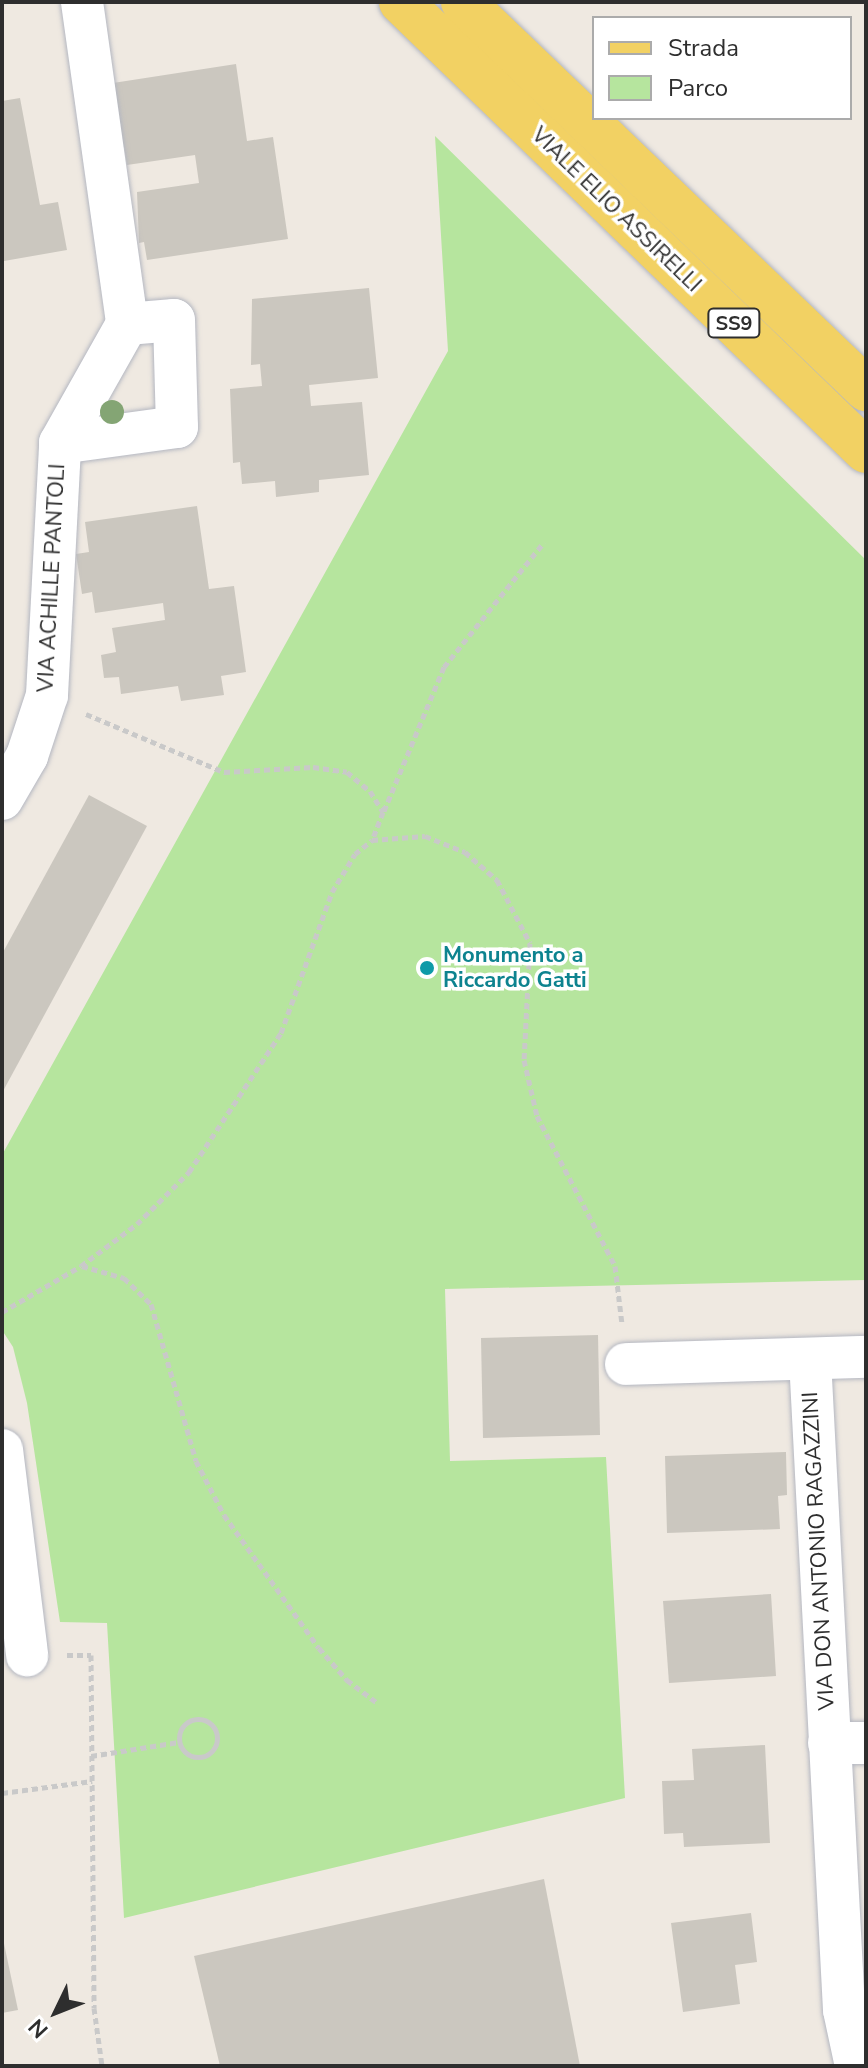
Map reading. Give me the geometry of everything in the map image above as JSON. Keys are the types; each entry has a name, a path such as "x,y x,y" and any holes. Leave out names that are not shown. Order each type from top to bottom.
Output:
{"main road":[{"name":"VIALE ELIO ASSIRELLI","path":"401,2 866,451"},
{"name":"VIALE ELIO ASSIRELLI","path":"463,2 866,389"}],"street":[{"path":"82,2 127,324"},
{"name":"VIA ACHILLE PANTOLI","path":"2,799 27,756 47,695 60,443 127,324 174,320 177,427 60,443"},
{"name":"VIA DON ANTONIO RAGAZZINI","path":"626,1364 866,1357"},
{"name":"VIA DON ANTONIO RAGAZZINI","path":"810,1359 847,1743 844,2010 856,2066"},
{"path":"2,1450 27,1655"}],"path":[{"path":"2,1312 81,1266 137,1224 189,1172 233,1110 281,1033 332,892 355,854 372,840 444,667 544,542"},
{"path":"47,695 224,772 313,767 347,772 370,791 383,812"},
{"path":"372,840 425,836 465,852 497,880 517,910 530,943 524,1060 537,1116 615,1266 626,1364"},
{"path":"81,1266 124,1278 151,1304 196,1461 224,1515 319,1648 347,1680 378,1703"},
{"path":"27,1655 91,1655 94,2008 102,2066"},
{"path":"194,1719 211,1724 216,1734 214,1746 199,1757 186,1753 179,1742 184,1725 194,1719"},
{"path":"91,1756 179,1742"},
{"path":"2,1793 92,1781"}],"green space":[{"path":"435,136 866,560 866,1280 445,1289 450,1461 606,1457 625,1798 124,1918 107,1623 60,1622 27,1403 13,1347 2,1330 2,1155 448,351"}],"building":[{"path":"236,64 247,141 273,137 288,239 147,260 144,242 139,243 137,192 199,183 195,155 127,165 124,147 111,149 113,83"},
{"path":"20,98 40,205 58,202 67,250 4,261 2,101"},
{"path":"369,288 378,378 309,385 311,406 362,402 369,475 319,480 319,492 276,497 275,481 242,484 240,462 233,463 230,389 262,386 260,364 251,365 252,299"},
{"path":"197,506 209,589 234,586 246,672 221,676 224,695 181,701 178,686 121,694 119,677 104,678 101,655 116,652 112,628 165,620 163,603 95,613 92,592 82,594 76,554 89,552 85,522"},
{"path":"89,795 147,826 2,1093 2,954"},
{"path":"598,1335 600,1435 483,1438 481,1338"},
{"path":"786,1452 787,1495 778,1496 780,1529 667,1533 665,1456"},
{"path":"771,1594 776,1676 669,1683 663,1601"},
{"path":"765,1745 770,1843 684,1847 683,1833 664,1834 662,1781 694,1780 692,1749"},
{"path":"544,1879 580,2066 220,2066 194,1956"},
{"path":"751,1913 757,1962 735,1965 740,2004 683,2012 671,1923"},
{"path":"2,1934 18,2010 2,2013"}],"place":[{"name":"Monumento a Riccardo Gatti","path":"427,968"}]}
